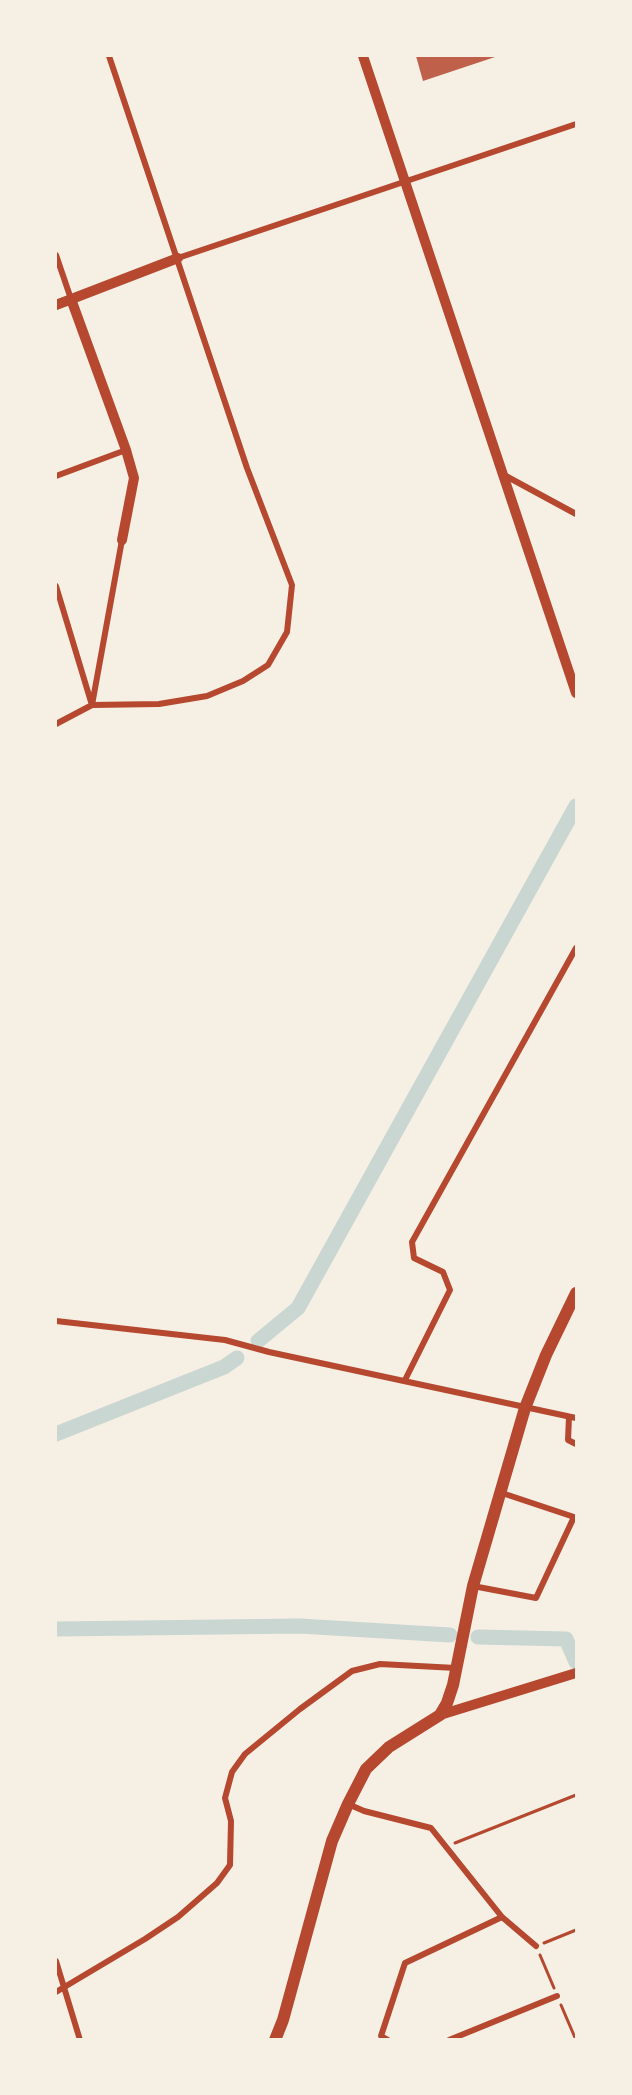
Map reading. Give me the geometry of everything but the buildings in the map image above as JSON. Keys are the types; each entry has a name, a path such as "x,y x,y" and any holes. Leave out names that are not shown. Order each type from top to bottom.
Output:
{"main road":[{"path":"275,2040 283,2020 332,1841 348,1804 366,1769 389,1747 440,1715 447,1703 473,1586 525,1408 546,1355 576,1293"}],"street":[{"path":"56,724 92,705 159,704 207,696 243,681 268,665 288,632 292,585 247,468 109,56"},
{"path":"363,56 576,693"},
{"path":"56,305 178,258 576,124"},
{"path":"56,255 134,478 92,705"},
{"path":"56,476 126,450"},
{"path":"503,475 576,514"},
{"path":"56,586 92,705"},
{"path":"405,1380 450,1290 443,1272 414,1258 412,1242 576,952"},
{"path":"56,1321 225,1340 269,1352 576,1418"},
{"path":"568,1417 568,1440 576,1444"},
{"path":"473,1586 536,1598 574,1517 499,1492"},
{"path":"56,1992 153,1934 217,1883 230,1864 231,1821 225,1798 232,1772 245,1754 300,1709 352,1671 380,1664 456,1668"},
{"path":"440,1715 576,1673"},
{"path":"348,1804 364,1811 431,1828 502,1917 536,1946"},
{"path":"388,2040 381,2036 405,1963 502,1917"},
{"path":"56,1962 62,1988 80,2040"},
{"path":"449,2040 557,1996"}],"path":[{"path":"445,1847 576,1795"},
{"path":"536,1946 576,1930"}],"waterway":[{"path":"258,1341 298,1308 576,806"},
{"path":"56,1434 224,1367 237,1358"},
{"path":"56,1629 300,1626 450,1635"},
{"path":"478,1637 566,1639 576,1662"}]}
